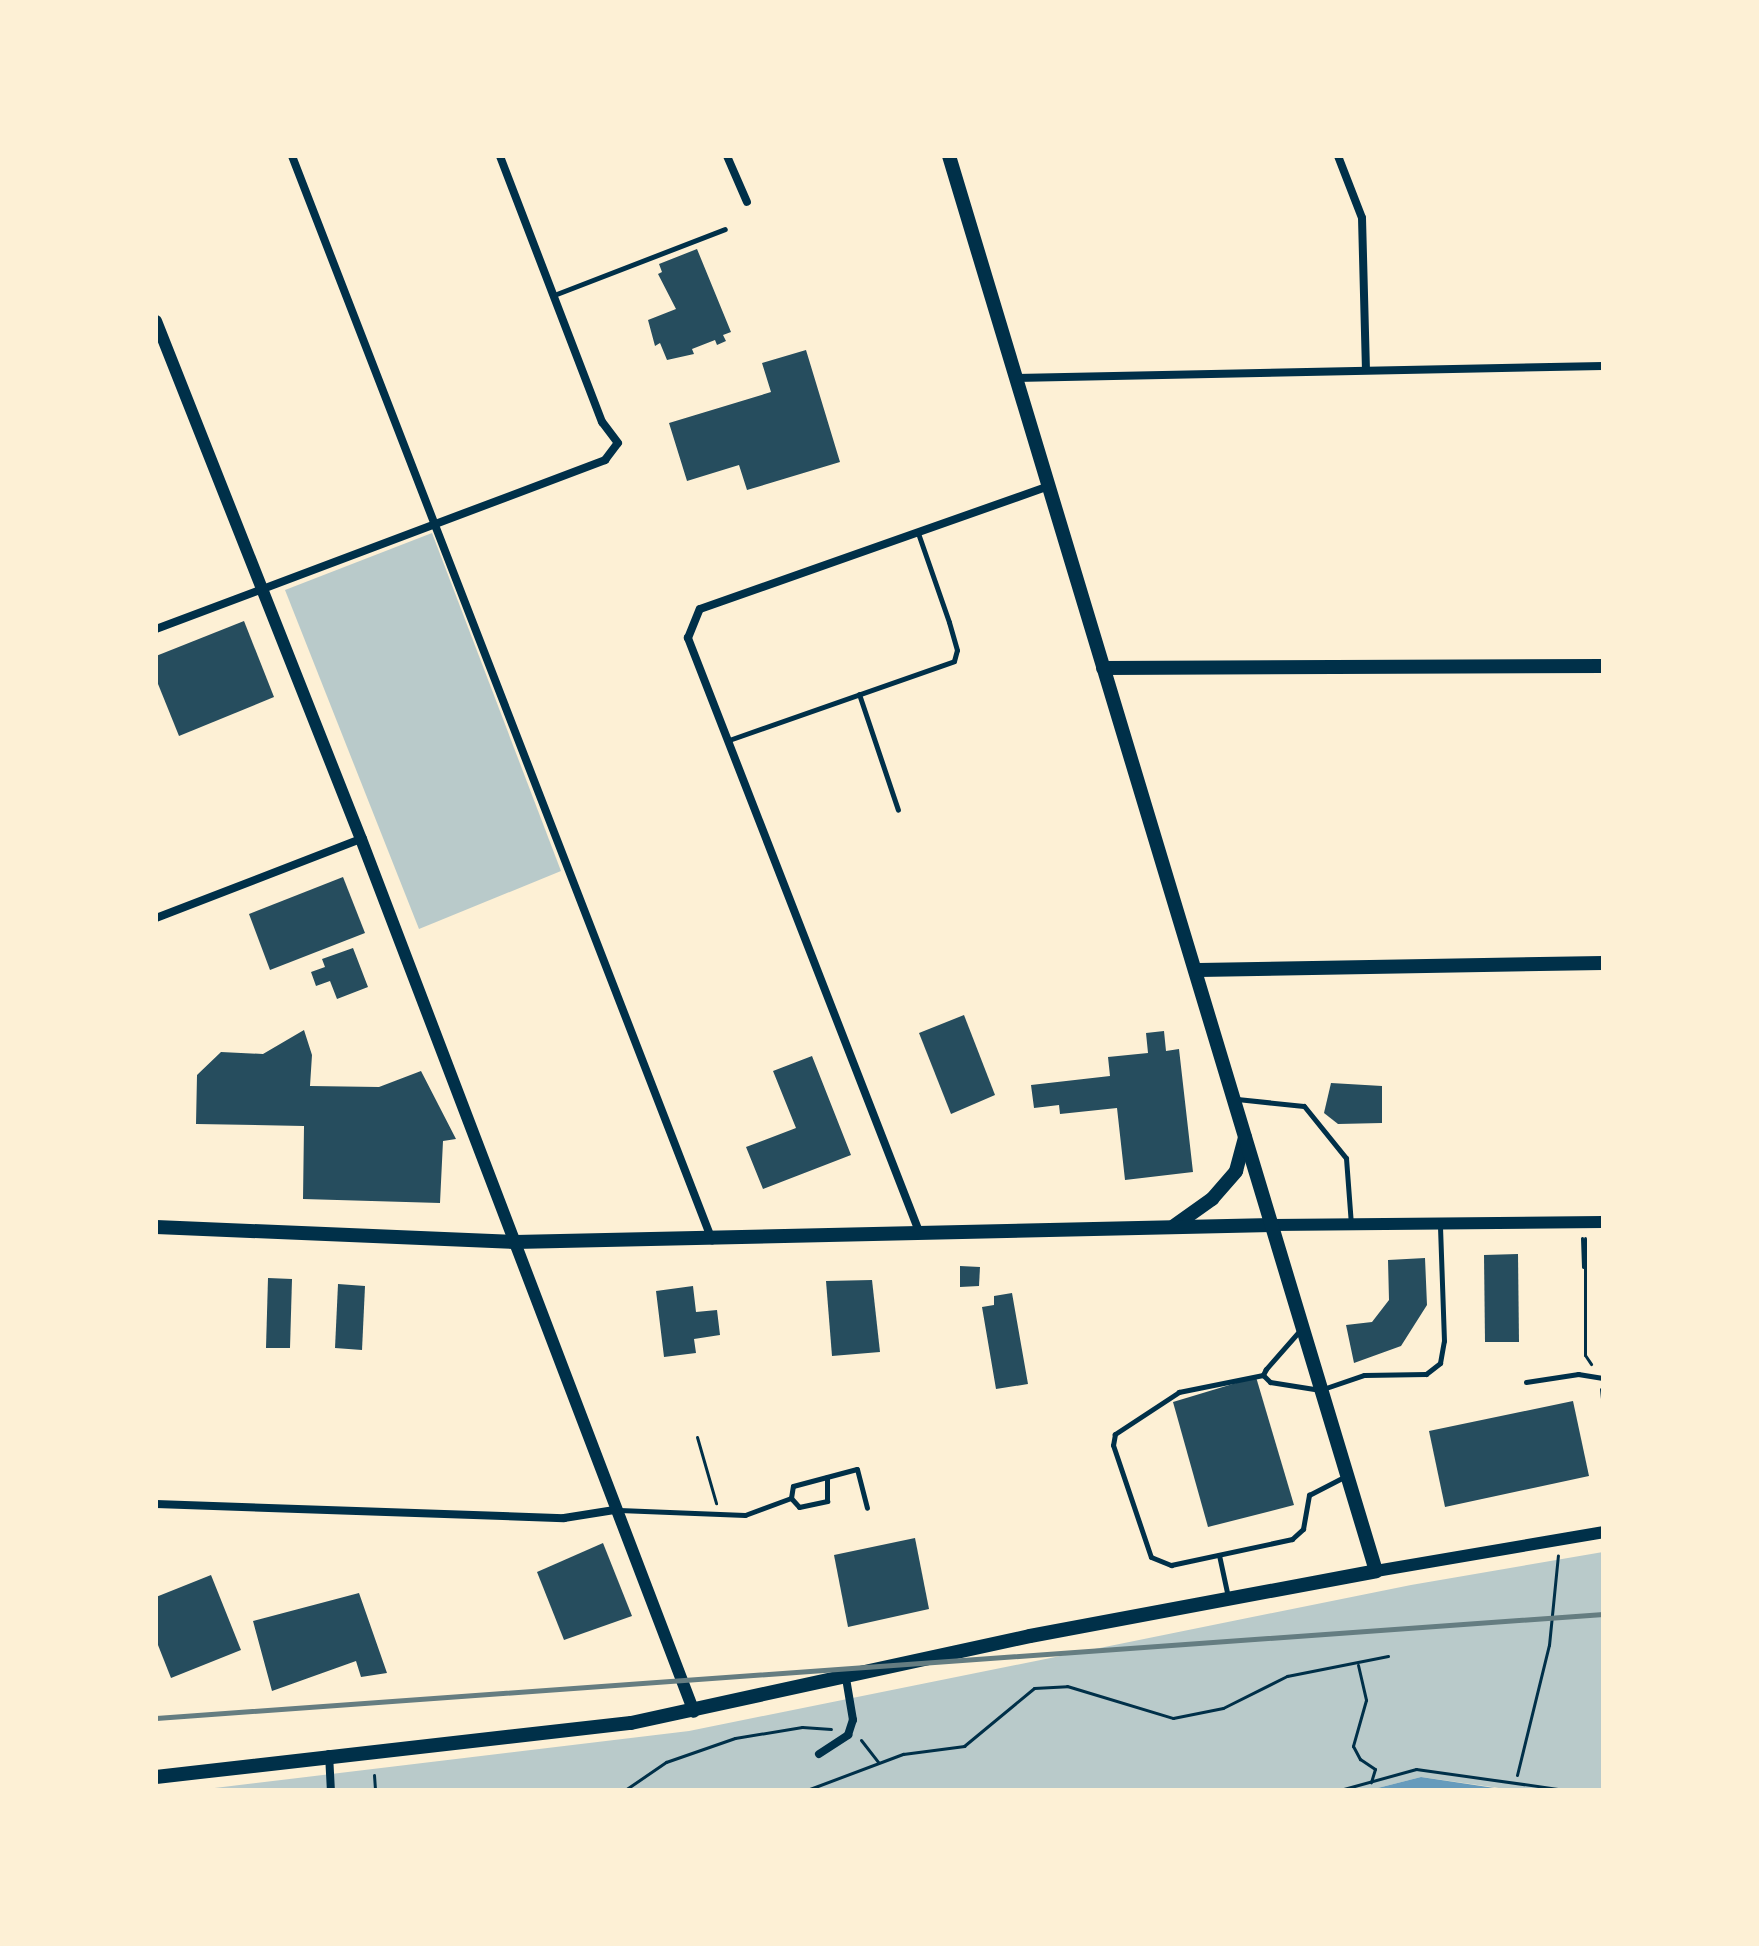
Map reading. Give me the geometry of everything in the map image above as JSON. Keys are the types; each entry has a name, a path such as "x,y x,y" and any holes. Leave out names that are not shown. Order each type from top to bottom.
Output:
{"main road":[{"path":"156,1777 329,1753 694,1712 1030,1636 1376,1571 1320,1390 1199,970 1046,487 949,156"},
{"path":"1103,668 1603,666"},
{"path":"1199,970 1603,963"},
{"path":"1173,1227 1212,1199 1236,1171 1246,1135"},
{"path":"156,1227 515,1242 712,1240 1272,1225"}],"street":[{"path":"292,156 712,1240"},
{"path":"156,629 605,460 618,443 602,422 500,156"},
{"path":"727,156 747,202"},
{"path":"1338,156 1362,218 1366,368"},
{"path":"156,321 159,336 263,588 361,839 614,1510 694,1712"},
{"path":"1014,378 1366,368 1603,366"},
{"path":"920,1234 688,638 700,609 1046,487"},
{"path":"156,918 361,839"},
{"path":"1272,1225 1584,1225 1603,1222"},
{"path":"156,1504 564,1518 614,1510"},
{"path":"1376,1571 1603,1532"},
{"path":"819,1754 848,1735 853,1720 846,1678"},
{"path":"329,1753 331,1790"}],"lane":[{"path":"554,295 725,229"},
{"path":"728,740 954,661 957,650 918,532"},
{"path":"859,694 898,810"},
{"path":"1236,1099 1304,1106 1346,1158 1351,1224"},
{"path":"1347,1475 1309,1495 1303,1529 1292,1539 1171,1565 1151,1557 1112,1438 1121,1426 1179,1392 1263,1375 1289,1389 1320,1390 1364,1375 1426,1374 1440,1363 1445,1297 1440,1224"},
{"path":"1263,1375 1274,1355 1303,1328"},
{"path":"1526,1382 1578,1374 1602,1378"},
{"path":"791,1498 793,1486 857,1469 867,1508"},
{"path":"791,1498 799,1507 827,1501 827,1477"},
{"path":"614,1510 745,1515 791,1498"},
{"path":"1219,1555 1229,1599"}],"path":[{"path":"1584,1225 1585,1355 1602,1378 1603,1409"},
{"path":"1585,1355 1603,1370"},
{"path":"697,1437 719,1513"},
{"path":"1517,1775 1549,1645 1558,1548"},
{"path":"807,1790 878,1762 964,1746 1034,1688 1067,1686 1173,1718 1223,1708 1287,1676 1358,1665 1388,1656"},
{"path":"1358,1665 1366,1700 1353,1746 1360,1759 1375,1769 1371,1782"},
{"path":"625,1790 666,1762 745,1735 812,1727 867,1743 878,1762"},
{"path":"1340,1790 1416,1769 1565,1790"},
{"path":"374,1775 375,1790"}],"shaded area":[{"path":"432,533 561,871 419,929 285,590"},
{"path":"1603,1552 1603,1790 1513,1790 1421,1777 1370,1790 198,1790 689,1731 1411,1585"}],"water":[{"path":"1421,1777 1508,1790 1370,1790"}],"building":[{"path":"697,249 731,332 723,335 726,341 717,345 715,340 692,349 694,354 667,360 660,343 655,346 648,320 676,309 658,274 662,272 659,264"},
{"path":"806,350 840,462 747,490 739,465 687,481 669,423 771,392 762,363"},
{"path":"244,621 274,697 179,736 156,679 156,656"},
{"path":"343,877 365,933 270,970 249,914"},
{"path":"353,948 368,987 337,999 330,981 316,986 311,972 325,967 322,959"},
{"path":"964,1015 995,1095 951,1114 919,1033"},
{"path":"304,1030 312,1055 310,1086 379,1087 421,1071 456,1139 443,1141 440,1203 303,1199 304,1126 196,1124 197,1075 221,1052 263,1054"},
{"path":"1164,1031 1166,1051 1179,1049 1193,1172 1125,1180 1117,1108 1060,1114 1059,1105 1034,1108 1031,1085 1110,1076 1108,1057 1148,1053 1146,1033"},
{"path":"812,1056 851,1155 763,1189 746,1147 796,1128 773,1071"},
{"path":"1331,1083 1382,1086 1382,1123 1338,1124 1324,1113"},
{"path":"1518,1254 1519,1342 1485,1342 1484,1255"},
{"path":"1425,1258 1427,1305 1401,1346 1354,1363 1346,1325 1372,1322 1389,1300 1388,1260"},
{"path":"960,1266 980,1267 979,1286 960,1287"},
{"path":"268,1278 292,1279 290,1348 266,1348"},
{"path":"872,1280 880,1352 832,1356 826,1281"},
{"path":"338,1284 365,1286 362,1350 335,1348"},
{"path":"693,1286 696,1312 717,1310 720,1335 694,1339 696,1353 664,1357 656,1291"},
{"path":"1012,1293 1028,1384 996,1389 982,1307 994,1305 994,1296"},
{"path":"1256,1377 1294,1505 1208,1527 1173,1402"},
{"path":"1573,1401 1589,1476 1445,1507 1429,1431"},
{"path":"915,1538 929,1609 848,1627 834,1555"},
{"path":"603,1543 632,1616 564,1640 537,1572"},
{"path":"211,1575 241,1650 171,1678 156,1640 156,1597"},
{"path":"359,1593 387,1673 361,1677 356,1661 272,1691 253,1621"}],"railway":[{"path":"156,1718 1603,1614"}]}
